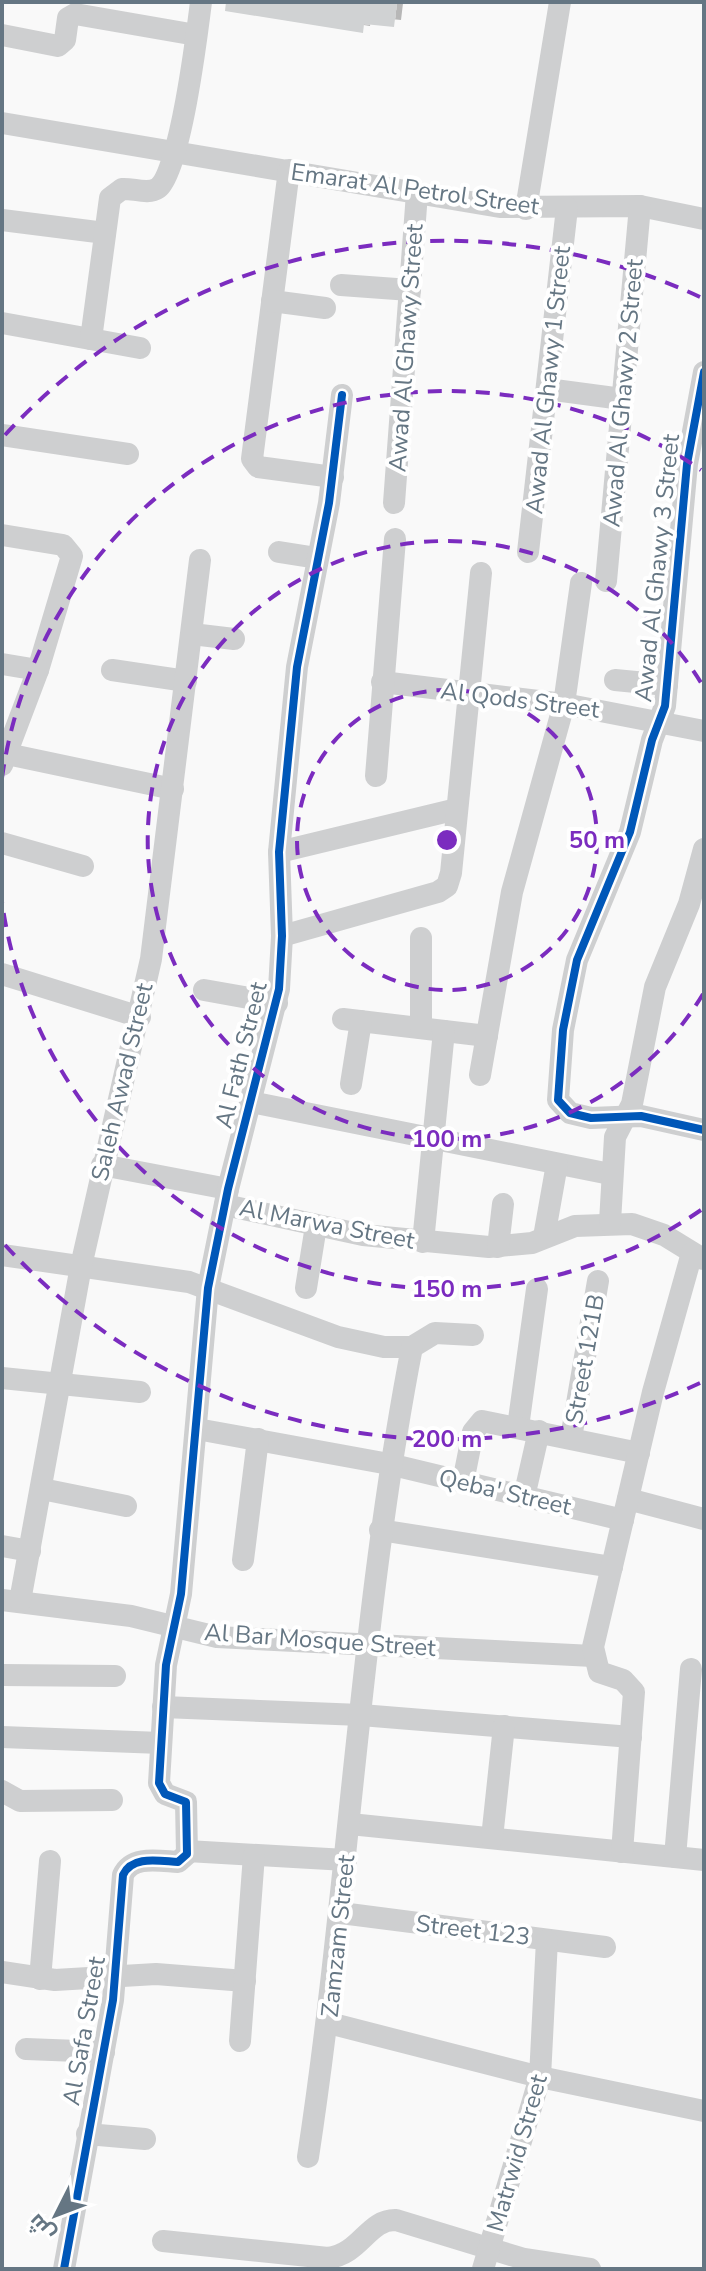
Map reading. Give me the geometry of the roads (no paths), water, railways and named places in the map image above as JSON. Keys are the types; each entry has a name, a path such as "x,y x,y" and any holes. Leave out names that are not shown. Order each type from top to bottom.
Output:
{"street":[{"path":"91,339 113,194 122,189 151,191 160,187 183,123 201,2"},
{"path":"526,209 560,2"},
{"path":"2,35 58,46 65,40 67,21 72,14 122,12 196,35"},
{"name":"Emarat Al Petrol Street","path":"2,123 526,209 640,206 704,219"},
{"path":"289,170 254,464 333,477"},
{"name":"Awad Al Ghawy Street","path":"394,503 417,193"},
{"name":"Awad Al Ghawy 2 Street","path":"606,581 640,206"},
{"name":"Awad Al Ghawy 1 Street","path":"528,552 567,208"},
{"path":"2,220 105,233"},
{"path":"341,285 410,290"},
{"path":"272,301 325,308"},
{"path":"2,323 140,348"},
{"name":"Awad Al Ghawy 3 Street","path":"624,1118 591,1118 570,1113 560,1105 557,1087 563,1030 574,972 630,832 667,685 693,499 704,372"},
{"path":"547,389 622,399"},
{"name":"Al Fath Street","path":"187,1851 186,1802 165,1794 160,1788 166,1665 181,1594 208,1288 227,1197 277,1003 282,936 279,852 297,667 333,477 342,395"},
{"path":"2,435 128,454"},
{"path":"2,535 55,544 68,550 71,564 38,670 4,760 173,789"},
{"path":"376,776 395,539"},
{"path":"279,552 317,558"},
{"name":"Saleh Awad Street","path":"11,1601 30,1551 81,1266 102,1165 140,1017 156,930 200,560"},
{"path":"282,936 438,892 447,886 451,873 481,573"},
{"path":"480,1075 512,892 564,704 581,583"},
{"path":"192,634 234,639"},
{"path":"2,664 38,670"},
{"path":"112,670 186,681"},
{"path":"615,680 667,685"},
{"name":"Al Qods Street","path":"382,682 564,704 704,731"},
{"path":"279,852 457,809"},
{"path":"2,843 83,866"},
{"path":"610,1222 610,1174 615,1137 632,1104 655,987 689,904 704,849"},
{"path":"421,938 432,1029 433,1139 423,1242"},
{"path":"2,974 140,1017"},
{"path":"204,990 277,1003"},
{"path":"351,1084 352,1020 487,1036"},
{"path":"251,1102 610,1174"},
{"path":"624,1118 650,1117 704,1130"},
{"path":"544,1237 557,1164"},
{"name":"Al Marwa Street","path":"102,1165 227,1197 316,1226 423,1242 498,1247 519,1246 564,1228 610,1222 649,1229 698,1256"},
{"path":"498,1247 503,1204"},
{"path":"306,1288 316,1226"},
{"path":"2,1255 169,1278 208,1288 338,1337 384,1347 412,1347 435,1333 473,1335"},
{"path":"622,1852 634,1692 623,1680 599,1672 593,1656 639,1453 698,1256"},
{"name":"Street 121B","path":"571,1438 598,1281"},
{"path":"524,1497 537,1289"},
{"name":"Zamzam Street","path":"308,2157 329,2023 380,1530 389,1464 412,1347"},
{"path":"2,1378 140,1392"},
{"path":"463,1482 476,1425 486,1420 639,1453"},
{"name":"Qeba' Street","path":"197,1429 389,1464 524,1497 704,1519"},
{"path":"243,1560 258,1439"},
{"path":"42,1489 126,1506"},
{"path":"380,1530 612,1567"},
{"path":"2,1546 30,1551"},
{"name":"Al Bar Mosque Street","path":"11,1601 131,1616 217,1637 593,1656"},
{"path":"675,1857 694,1752 691,1669"},
{"path":"2,1675 115,1676"},
{"path":"163,1707 361,1715 631,1737"},
{"path":"492,1838 504,1726"},
{"path":"2,1737 161,1743"},
{"path":"2,1791 20,1801 112,1800"},
{"path":"350,1824 704,1860"},
{"path":"187,1851 346,1860"},
{"name":"Al Safa Street","path":"64,2269 117,1976 125,1871 137,1862 182,1861 187,1851"},
{"path":"240,2041 254,1855"},
{"path":"40,1979 50,1861"},
{"name":"Street 123","path":"341,1913 605,1947"},
{"name":"Matrwid Street","path":"486,2259 540,2077 547,1940"},
{"path":"2,1972 40,1979 156,1974 245,1981"},
{"path":"329,2023 540,2077 704,2111"},
{"path":"26,2049 104,2052"},
{"path":"87,2134 145,2139"},
{"path":"163,2241 274,2261 339,2257 359,2246 371,2230 387,2220 486,2259 590,2269"}]}
